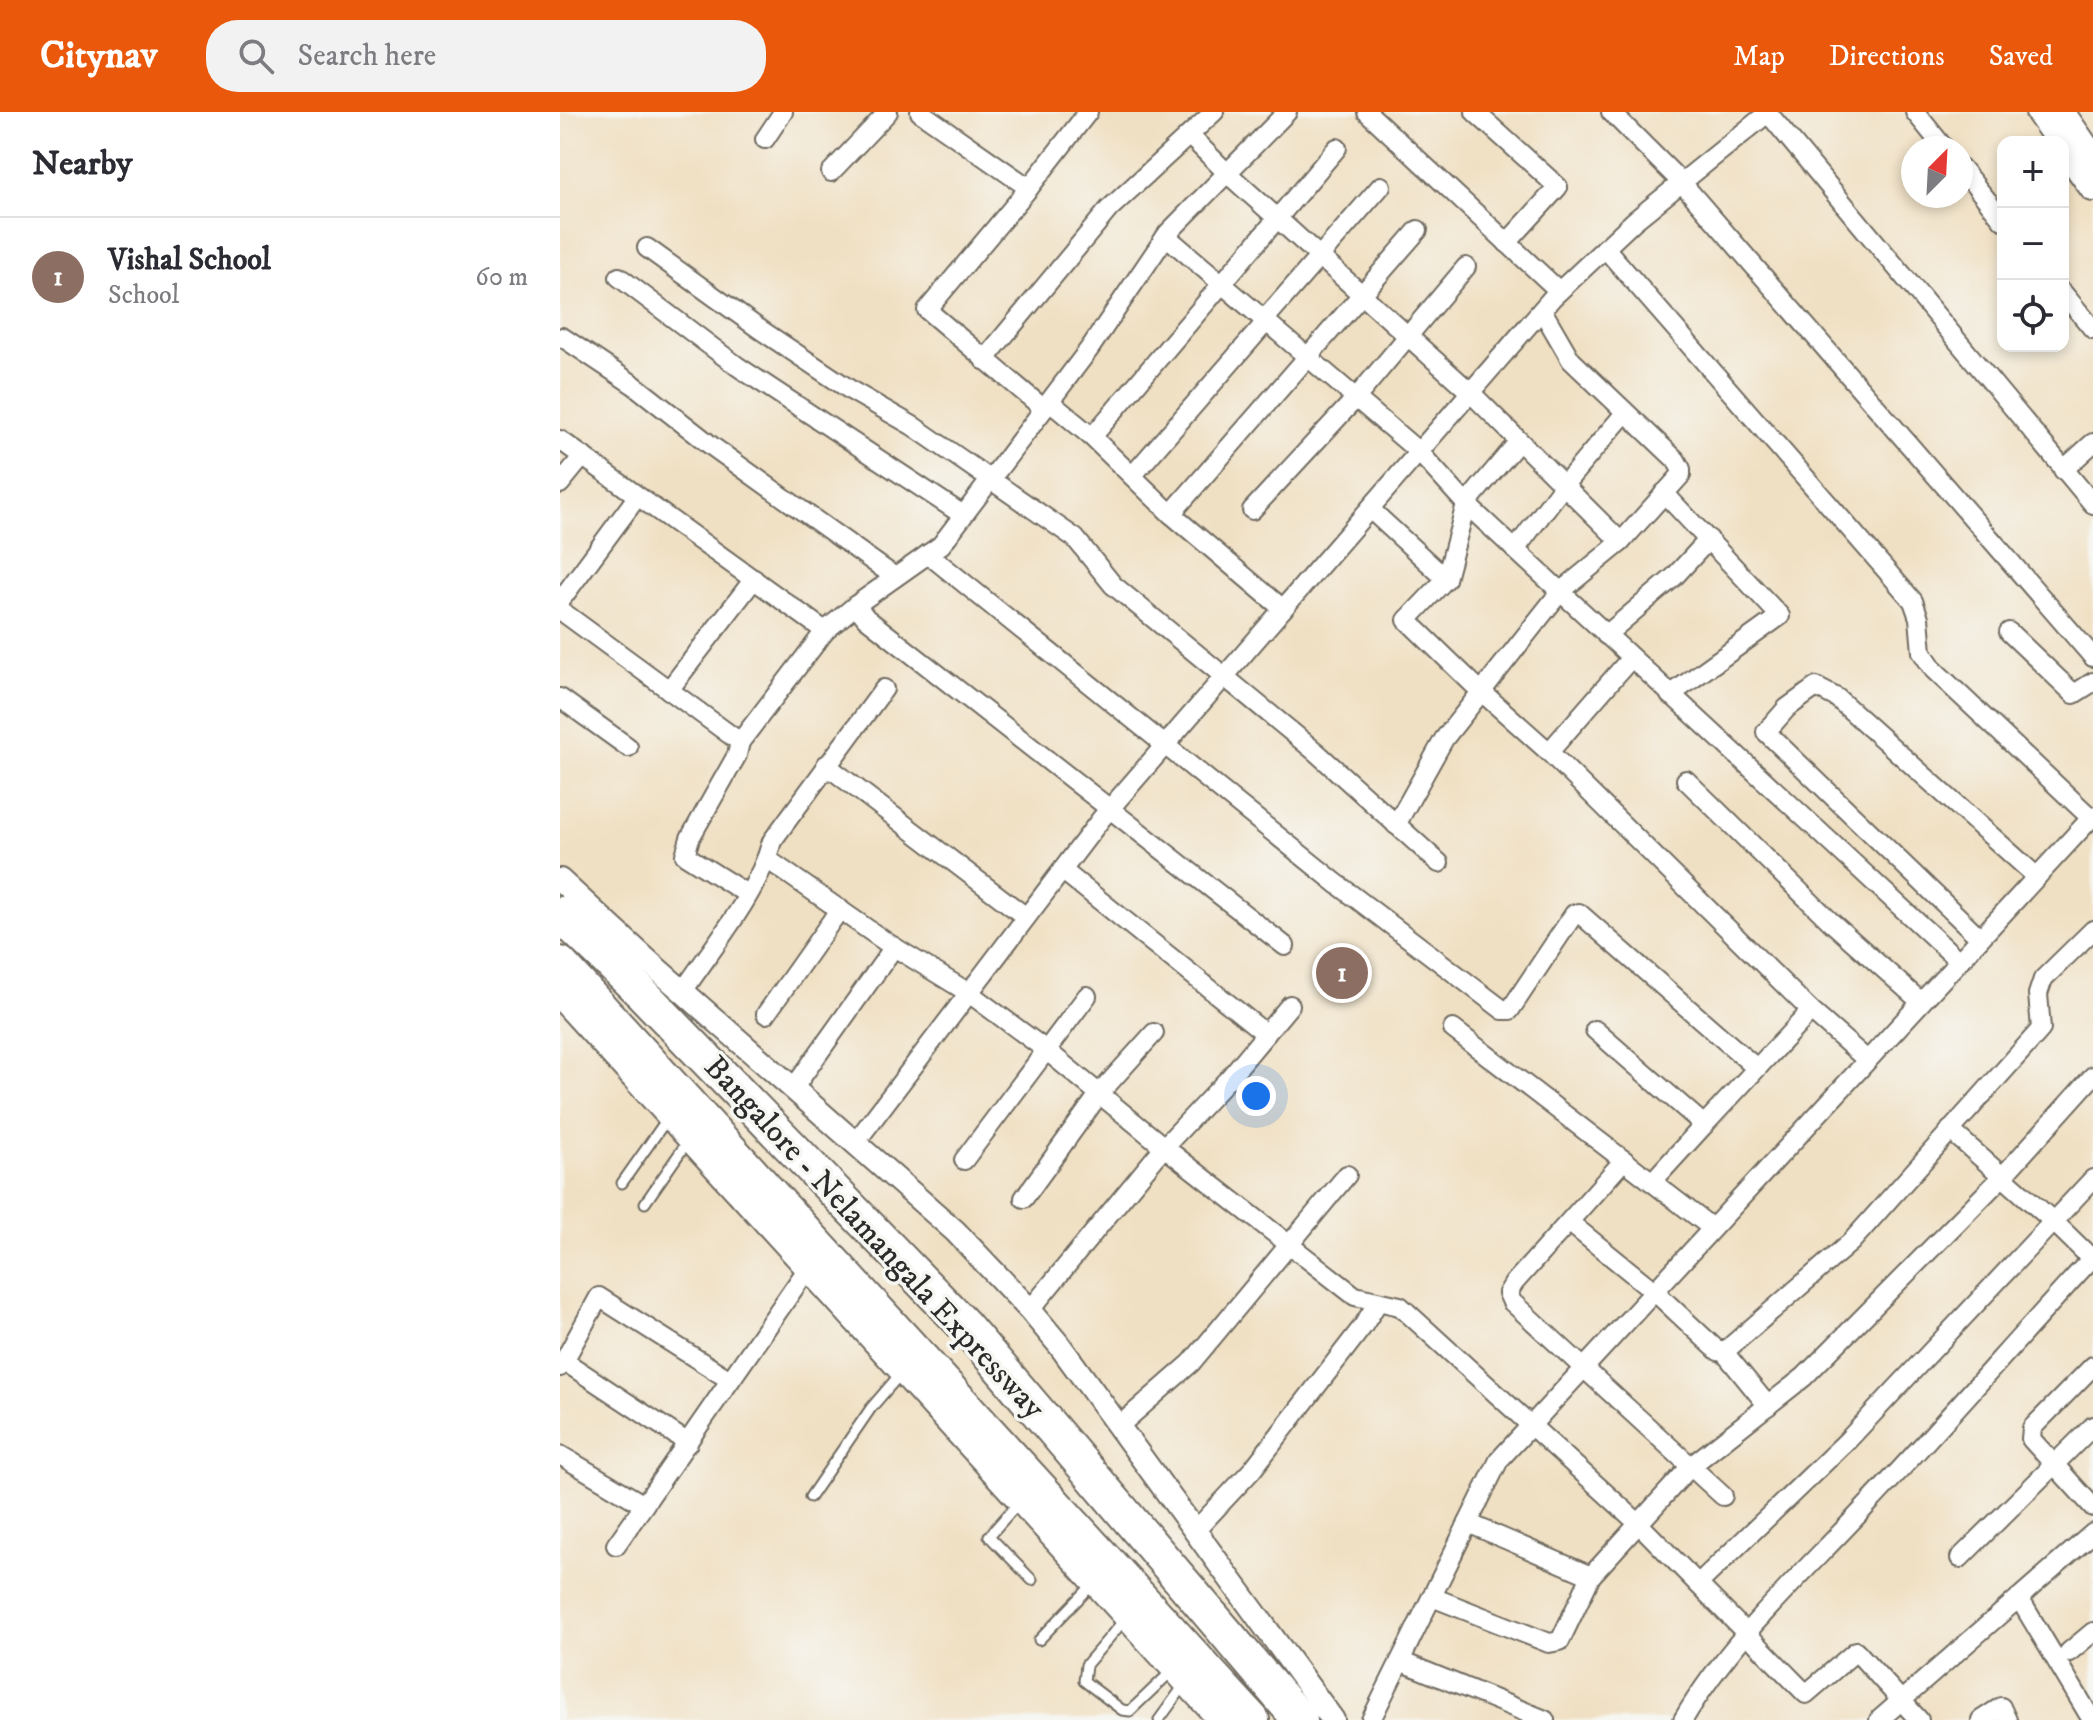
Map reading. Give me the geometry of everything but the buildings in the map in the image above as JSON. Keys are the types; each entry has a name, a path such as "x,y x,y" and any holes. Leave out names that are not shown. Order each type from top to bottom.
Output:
{"highway":[{"name":"Bangalore - Nelamangala Expressway","path":"560,914 641,992 964,1325 1300,1720"},
{"name":"Bangalore - Nelamangala Expressway","path":"560,964 1252,1720"}],"main road":[{"path":"2039,112 2079,148"},
{"path":"2061,112 2079,148 2093,188"}],"street":[{"path":"765,139 783,112"},
{"path":"831,172 888,112"},
{"path":"920,112 1029,188"},
{"path":"1088,112 927,310 984,360 1092,437 1171,514 1283,609"},
{"path":"984,360 1109,209 1214,112"},
{"path":"1367,112 1559,291"},
{"path":"1475,112 1558,187 1507,243"},
{"path":"1611,112 1682,183 2093,657"},
{"path":"855,1143 1111,808 1542,310 1605,248 1769,112 2093,504"},
{"path":"1915,112 1934,136"},
{"path":"747,894 685,855 690,838 737,755 740,742 825,631 856,605 941,545 1090,348 1166,236 1285,113"},
{"path":"1189,135 1470,392 1621,542"},
{"path":"1092,437 1337,148"},
{"path":"1973,183 1997,213"},
{"path":"1133,475 1381,186"},
{"path":"1171,514 1418,230"},
{"path":"1166,236 1419,452 1466,504 1959,961"},
{"path":"647,248 758,328 852,391 913,426 1075,538 1113,585 1226,675 1439,863"},
{"path":"1371,1720 1499,1460 2092,817 1934,670 1922,652 1919,618 1913,601 1605,248"},
{"path":"1252,510 1356,398 1466,267"},
{"path":"619,277 737,366 963,515"},
{"path":"2069,300 2093,329"},
{"path":"1396,825 1444,739 1560,592 1621,542 1681,475 1676,460 1660,443 1571,360 1542,310"},
{"path":"562,337 634,385 713,447 895,577"},
{"path":"1515,550 1563,486 1625,413"},
{"path":"560,440 825,631"},
{"path":"1519,441 1466,504 1446,579 1407,620 1549,752 1811,1011 1867,1060"},
{"path":"2063,470 2093,443"},
{"path":"560,484 583,456"},
{"path":"1664,493 1780,616 1670,695"},
{"path":"560,601 637,497"},
{"path":"1370,509 1446,579"},
{"path":"1606,635 1674,577 1709,539"},
{"path":"928,554 1336,883 1503,1010 1510,1010 1574,914 1579,913 1754,1066 1759,1066"},
{"path":"669,690 754,579"},
{"path":"856,605 866,618 1285,946"},
{"path":"560,610 740,742"},
{"path":"2009,632 2074,694 2093,682"},
{"path":"1549,752 1631,658"},
{"path":"1980,938 1766,732 1787,708 1816,687 1837,698 2037,877"},
{"path":"684,990 747,894 767,859 772,841 884,689"},
{"path":"560,698 628,747"},
{"path":"826,765 1026,917"},
{"path":"1686,780 1830,921 1921,1002"},
{"path":"767,859 894,947 969,993 1046,1050 1355,1296 1400,1306 1638,1523 1806,1694 1856,1651 1919,1720"},
{"path":"1062,870 1266,1034"},
{"path":"560,880 955,1231 1030,1310 1119,1426 1333,1720"},
{"path":"766,1014 840,909"},
{"path":"1724,1352 1851,1242 2041,1029 2038,994 2043,979 2093,930"},
{"path":"793,1089 894,947"},
{"path":"964,1160 1087,996"},
{"path":"560,998 1219,1720"},
{"path":"1030,1310 1164,1147 1290,1005"},
{"path":"1652,1182 1811,1011"},
{"path":"1453,1029 1712,1228"},
{"path":"1595,1030 1704,1125"},
{"path":"1024,1198 1100,1093 1154,1033"},
{"path":"1432,1597 1555,1643 1560,1641 1591,1576 1691,1466 1804,1377 2003,1176 2093,1076"},
{"path":"1683,1720 1699,1693 1747,1633 2093,1258 1950,1130"},
{"path":"1624,1160 1508,1293 1512,1302 1723,1496"},
{"path":"1119,1426 1191,1363 1347,1175"},
{"path":"1698,1584 1847,1441 2093,1179"},
{"path":"1570,1223 1654,1291 1718,1351 1724,1352 1768,1406"},
{"path":"616,1545 808,1268"},
{"path":"688,1443 562,1364 599,1297 730,1380"},
{"path":"1195,1531 1252,1470 1378,1302"},
{"path":"2093,1366 2032,1428 2031,1439 2093,1507"},
{"path":"1960,1558 2093,1426"},
{"path":"560,1455 644,1505"},
{"path":"1468,1523 1591,1576"},
{"path":"1879,1720 2093,1533"},
{"path":"2019,1598 2092,1720"},
{"path":"2069,1652 2093,1632"},
{"path":"1400,1661 1545,1720"},
{"path":"1981,1720 2001,1707 2007,1720"}],"lane":[{"path":"622,1183 669,1116"},
{"path":"645,1203 690,1138"},
{"path":"810,1497 871,1408 902,1372"},
{"path":"1020,1501 989,1536 1032,1580"},
{"path":"1039,1640 1094,1583"},
{"path":"1125,1618 1086,1665 1084,1681 1122,1710 1130,1711 1180,1677"},
{"path":"1159,1720 1180,1677"}],"place":[{"name":"Vishal School","path":"1342,973"}]}
